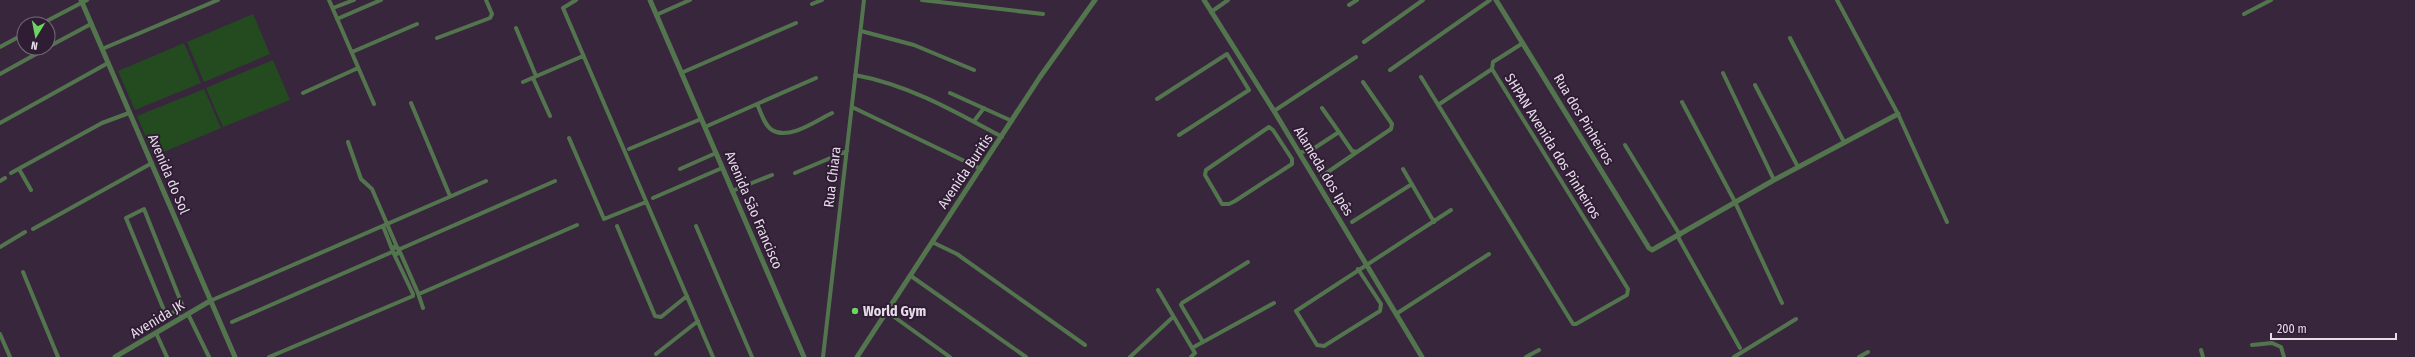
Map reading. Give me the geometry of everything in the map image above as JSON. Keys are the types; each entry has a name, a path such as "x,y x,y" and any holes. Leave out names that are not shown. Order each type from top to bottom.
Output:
{"street":[{"path":"102,49 218,0"},
{"path":"329,0 374,104"},
{"path":"333,8 354,0"},
{"path":"337,19 381,0"},
{"path":"437,38 490,18 492,14 486,0"},
{"path":"576,0 563,8 713,357"},
{"name":"Avenida São Francisco","path":"650,0 804,357"},
{"path":"656,15 690,0"},
{"path":"812,4 822,0"},
{"name":"Rua Chiara","path":"823,357 864,0"},
{"path":"922,0 1043,14"},
{"name":"Avenida Buritis","path":"857,357 886,311 911,276 978,168 1002,137 1040,77 1095,0"},
{"name":"Alameda dos Ipês","path":"1204,0 1213,10 1245,66 1274,111 1421,357"},
{"path":"1213,10 1228,0"},
{"path":"1349,5 1357,0"},
{"path":"1364,42 1423,0"},
{"path":"1390,70 1490,0"},
{"name":"Rua dos Pinheiros","path":"1496,0 1648,248 1652,250 1679,236"},
{"path":"1837,0 1898,114 1947,222"},
{"path":"2244,14 2271,0"},
{"path":"56,16 83,1"},
{"name":"Avenida do Sol","path":"83,1 91,24 235,357"},
{"path":"682,73 796,23"},
{"path":"56,43 91,24"},
{"path":"352,52 417,24"},
{"path":"516,28 550,116"},
{"path":"861,31 914,45 974,70"},
{"path":"0,47 16,38"},
{"path":"1790,38 1844,142"},
{"path":"1492,69 1493,62 1523,43"},
{"path":"1157,99 1227,54 1239,73 1249,90 1179,135"},
{"path":"0,74 33,56"},
{"path":"523,82 583,56"},
{"path":"1274,111 1356,57"},
{"path":"0,123 108,63"},
{"path":"1239,73 1245,66"},
{"path":"303,93 358,68"},
{"name":"SHPAN Avenida dos Pinheiros","path":"1492,69 1628,290 1627,295 1576,324 1571,322 1438,105 1492,69"},
{"path":"1723,73 1774,180"},
{"path":"855,75 903,87 974,121 1002,137"},
{"path":"1421,77 1438,105"},
{"path":"705,127 816,78"},
{"path":"1322,176 1392,127 1363,82"},
{"path":"1754,85 1798,168"},
{"path":"950,93 1012,121"},
{"path":"1682,102 1735,204 1782,303"},
{"path":"410,103 450,196"},
{"path":"757,104 766,124 771,130 778,133 788,134 832,113"},
{"path":"852,107 978,168"},
{"path":"974,121 984,108"},
{"path":"1322,108 1352,151 1357,152"},
{"path":"12,173 102,123 130,113"},
{"path":"1679,236 1774,180 1898,114"},
{"path":"629,149 701,119"},
{"path":"1269,128 1283,146 1293,161 1292,164 1229,204 1222,204 1205,175 1206,170 1269,128"},
{"path":"1299,153 1314,149 1339,132"},
{"path":"569,138 604,219 646,202"},
{"path":"1283,146 1292,141"},
{"path":"348,142 360,179 372,189 393,252 423,308"},
{"path":"1625,145 1679,236 1740,348"},
{"path":"794,174 847,151"},
{"path":"680,169 716,153"},
{"path":"34,229 152,163"},
{"path":"653,198 722,168"},
{"path":"20,169 32,190"},
{"path":"1403,169 1434,222"},
{"path":"732,191 772,174"},
{"path":"0,181 5,178"},
{"path":"210,301 486,181"},
{"path":"232,322 555,181"},
{"path":"1352,222 1412,184"},
{"path":"144,209 183,307 176,311 166,315 126,218 144,209"},
{"path":"1358,269 1381,304 1380,311 1324,346 1318,345 1296,311 1358,269 1451,210"},
{"path":"385,225 399,249 416,295"},
{"path":"269,357 577,225"},
{"path":"617,226 656,316 661,317 687,296"},
{"path":"696,226 752,357"},
{"path":"0,247 25,232"},
{"path":"388,238 392,236"},
{"path":"932,242 957,254 1085,345"},
{"path":"393,252 399,249"},
{"path":"1396,314 1489,254"},
{"path":"1203,342 1181,305 1182,303 1248,262"},
{"path":"23,272 58,357"},
{"path":"911,276 1026,357"},
{"path":"1158,290 1195,353 1191,357"},
{"name":"Avenida JK","path":"115,357 210,301"},
{"path":"1192,348 1274,303"},
{"path":"176,311 180,319"},
{"path":"886,311 950,357"},
{"path":"188,314 209,357"},
{"path":"1130,357 1173,317"},
{"path":"1734,357 1796,319"},
{"path":"656,354 698,321"},
{"path":"156,333 167,357"},
{"path":"0,334 10,357"},
{"path":"2252,345 2272,343 2281,347 2284,357"},
{"path":"1526,357 1539,350"},
{"path":"2201,350 2203,357"},
{"path":"1859,357 1868,352"}],"green space":[{"path":"253,14 270,54 204,82 187,42"},
{"path":"184,43 201,83 135,110 118,71"},
{"path":"273,60 290,100 223,127 206,88"},
{"path":"204,89 221,128 154,156 137,116"}],"place":[{"name":"World Gym","path":"855,311"}]}
